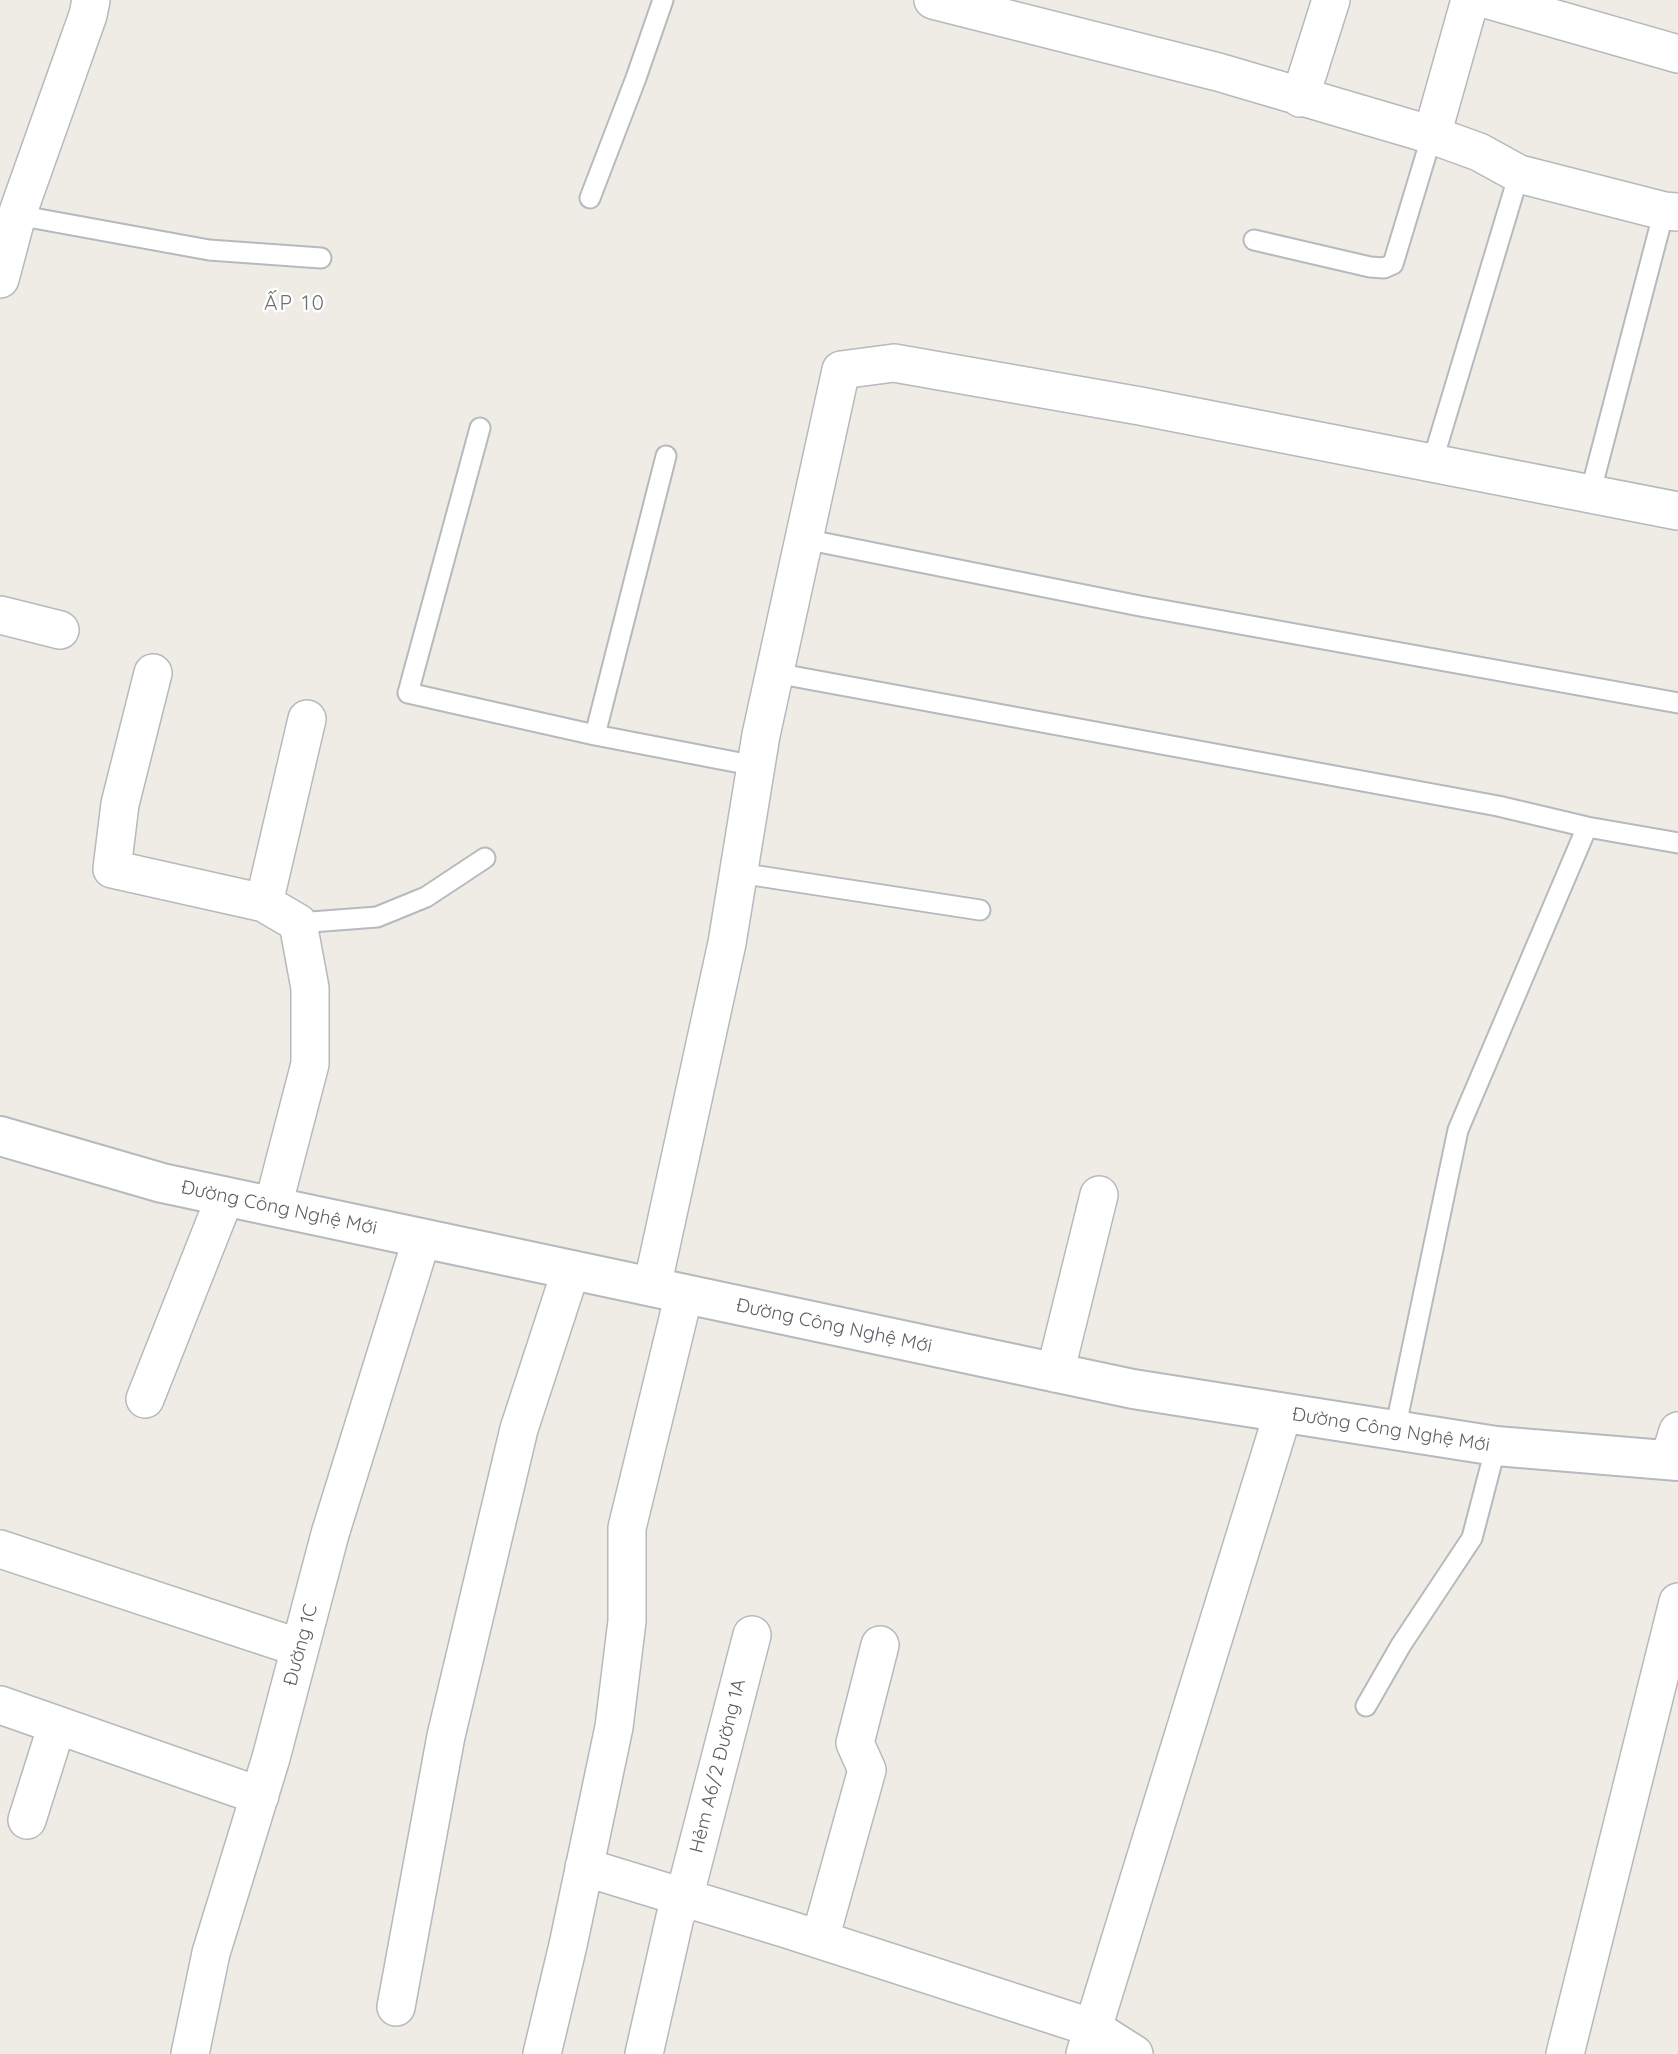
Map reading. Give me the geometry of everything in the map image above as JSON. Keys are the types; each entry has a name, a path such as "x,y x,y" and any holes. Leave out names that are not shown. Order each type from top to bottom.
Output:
{"street":[{"path":"0,279 17,215 91,0"},
{"path":"933,0 1218,72 1432,135 1479,152 1519,174 1671,211"},
{"path":"1300,98 1331,0"},
{"path":"1432,135 1470,0"},
{"path":"1489,0 1678,54"},
{"path":"542,2054 614,1727 627,1621 627,1528 756,766 841,370 894,363 1140,406 1678,511"},
{"path":"0,615 60,630"},
{"path":"153,673 120,804 112,869 264,903 298,923 310,988 310,1064 273,1206"},
{"path":"264,903 307,719"},
{"name":"Đường Công Nghệ Mới","path":"0,1136 225,1197 1133,1389 1496,1446 1675,1451"},
{"path":"1055,1373 1099,1195"},
{"path":"145,1399 225,1197"},
{"name":"Đường 1C","path":"190,2054 211,1953 260,1796 330,1534 422,1238"},
{"path":"396,2007 446,1736 519,1429 571,1270"},
{"path":"1089,2041 1283,1413"},
{"path":"0,1549 300,1648"},
{"path":"1565,2054 1678,1602"},
{"name":"Hẻm A6/2 Đường 1A","path":"644,2054 675,1917 684,1898 752,1635"},
{"path":"820,1939 867,1770 855,1743 880,1645"},
{"path":"0,1705 260,1796"},
{"path":"27,1820 57,1725"},
{"path":"584,1867 820,1939 1089,2041 1134,2054"}],"lane":[{"path":"590,198 663,0"},
{"path":"1254,240 1370,267 1384,268 1393,264 1432,135"},
{"path":"1432,463 1519,174"},
{"path":"1590,494 1671,211"},
{"path":"17,215 209,250 321,258"},
{"path":"480,428 408,693 595,735 756,766"},
{"path":"595,735 666,456"},
{"path":"804,539 1140,606 1678,703"},
{"path":"775,673 1498,806 1587,827 1678,843"},
{"path":"1395,1430 1458,1130 1587,827"},
{"path":"298,923 377,918 426,897 485,858"},
{"path":"739,873 980,910"},
{"path":"1366,1706 1401,1645 1472,1538 1496,1446"}],"district":[{"name":"ẤP 10","path":"295,304"}]}
